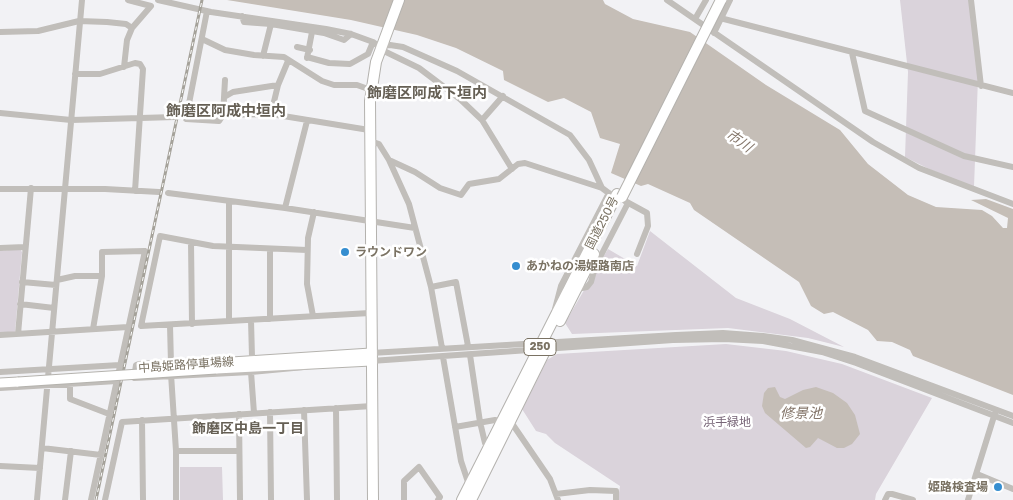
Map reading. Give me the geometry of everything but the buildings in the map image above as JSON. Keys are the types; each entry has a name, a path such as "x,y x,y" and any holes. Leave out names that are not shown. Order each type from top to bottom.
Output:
{"highway":[{"path":"373,500 370,313 371,90 377,44 386,32 399,0"},
{"name":"国道250号","path":"471,500 506,422 544,346 577,289 714,0"},
{"name":"国道250号","path":"544,346 554,318 721,0"},
{"name":"国道250号","path":"462,500 488,448 506,422"}],"main road":[{"name":"中島姫路停車場線","path":"0,378 17,379 371,357"},
{"name":"中島姫路停車場線","path":"0,383 17,379"}],"street":[{"path":"37,500 82,0"},
{"path":"124,67 127,40 132,28 150,6 128,0"},
{"path":"158,0 207,11 351,34 377,44 404,47 457,70 570,135 589,160 602,188"},
{"path":"667,0 873,142 919,168 1013,204"},
{"path":"695,20 706,0"},
{"path":"714,33 730,0"},
{"path":"972,0 981,86"},
{"path":"207,11 186,119 219,121 223,115 226,96 225,80"},
{"path":"242,16 244,22 271,24 344,40 351,34"},
{"path":"720,18 1013,93"},
{"path":"0,32 38,32 79,21 126,24 132,28"},
{"path":"263,56 271,24"},
{"path":"312,32 307,58 329,63 350,64 368,54 377,44"},
{"path":"202,39 225,50 263,56 284,56 288,61 304,68 304,71 322,81 339,85 357,85 371,90"},
{"path":"377,44 386,52 420,68 441,82 482,120 512,169"},
{"path":"297,47 310,50"},
{"path":"852,53 865,112 964,156 1013,167"},
{"path":"272,114 278,85 288,61"},
{"path":"75,74 100,74 140,64 143,69 135,191"},
{"path":"226,96 233,92 278,85"},
{"path":"482,120 503,96"},
{"path":"0,113 71,120 175,117"},
{"path":"223,115 272,114 370,135 379,144 389,160 409,204 431,287 442,348"},
{"path":"286,208 307,121"},
{"path":"389,160 415,172 440,188 461,195 469,184 499,179 518,164 525,163 602,188 647,213 648,226 638,254"},
{"path":"0,189 31,188 159,192"},
{"path":"18,334 31,188"},
{"path":"168,193 286,208 415,228"},
{"path":"229,201 229,321"},
{"path":"313,316 307,284 307,250 314,212"},
{"path":"307,250 229,246 160,236 141,326 370,313"},
{"path":"191,242 192,324"},
{"path":"0,248 25,247"},
{"path":"270,249 270,319"},
{"path":"92,329 102,276 102,252 145,251 92,500"},
{"path":"22,282 56,282 75,276 102,276"},
{"path":"431,287 456,282 468,346"},
{"path":"20,304 54,308"},
{"path":"251,320 252,357"},
{"path":"170,325 175,418 176,500"},
{"path":"0,335 128,327"},
{"path":"371,357 468,346 544,346 716,336 763,341 822,352 996,412 1013,416"},
{"path":"371,357 443,357 544,346"},
{"path":"290,354 311,361 294,370 134,378 136,365 139,364 290,354"},
{"path":"470,355 480,422 485,444 488,448"},
{"path":"443,357 461,461 469,486"},
{"path":"0,372 120,365"},
{"path":"251,372 254,413"},
{"path":"0,388 117,381"},
{"path":"70,384 70,399 109,414"},
{"path":"105,500 122,422 372,406"},
{"path":"336,408 337,500"},
{"path":"304,410 307,500"},
{"path":"270,412 271,500"},
{"path":"996,412 1013,423"},
{"path":"968,500 996,412"},
{"path":"239,414 240,500"},
{"path":"142,420 143,500"},
{"path":"455,427 495,420 506,422 550,479 557,497 575,492 600,489 616,491 616,500"},
{"path":"42,448 101,455"},
{"path":"176,452 240,450"},
{"path":"64,500 71,451"},
{"path":"0,466 40,468"},
{"path":"404,500 404,481 419,467 440,497 438,500"},
{"path":"977,474 1013,489"},
{"path":"575,492 578,500"},
{"path":"885,500 888,494 892,494 913,500"}],"green space":[{"path":"900,0 969,0 978,78 974,187 931,170 905,157 908,72"},
{"path":"650,231 736,298 790,319 844,347 808,338 728,328 572,334 565,323 608,249 637,266"},
{"path":"20,249 22,252 15,332 0,334 0,251"},
{"name":"浜手緑地","path":"726,344 786,351 842,364 932,398 876,494 875,500 618,500 620,486 555,443 546,434 536,431 522,409 547,360 557,354"},
{"path":"180,467 222,467 223,500 180,500"}],"water":[{"name":"市川","path":"227,0 603,0 605,4 633,19 690,32 766,85 840,130 868,164 908,195 936,207 982,210 992,216 1003,228 1007,228 1008,218 971,200 986,199 1013,209 1013,395 913,356 910,350 892,342 877,341 868,330 833,312 824,314 811,306 799,282 694,210 690,203 648,184 641,186 611,173 620,144 600,138 591,112 564,98 548,102 504,80 503,71 456,48 417,35 351,20"},
{"name":"修景池","path":"775,387 780,397 785,399 803,390 816,387 833,393 847,403 855,415 860,434 852,444 844,448 837,448 818,438 810,447 806,448 765,413 762,406 764,393 768,388"}],"railway":[{"path":"96,500 202,0"}],"place":[{"name":"ラウンドワン","path":"345,252"},
{"name":"あかねの湯姫路南店","path":"516,266"},
{"name":"姫路検査場","path":"998,487"}],"district":[{"name":"飾磨区阿成下垣内","path":"427,93"},
{"name":"飾磨区阿成中垣内","path":"226,111"},
{"name":"飾磨区中島一丁目","path":"248,429"}]}
